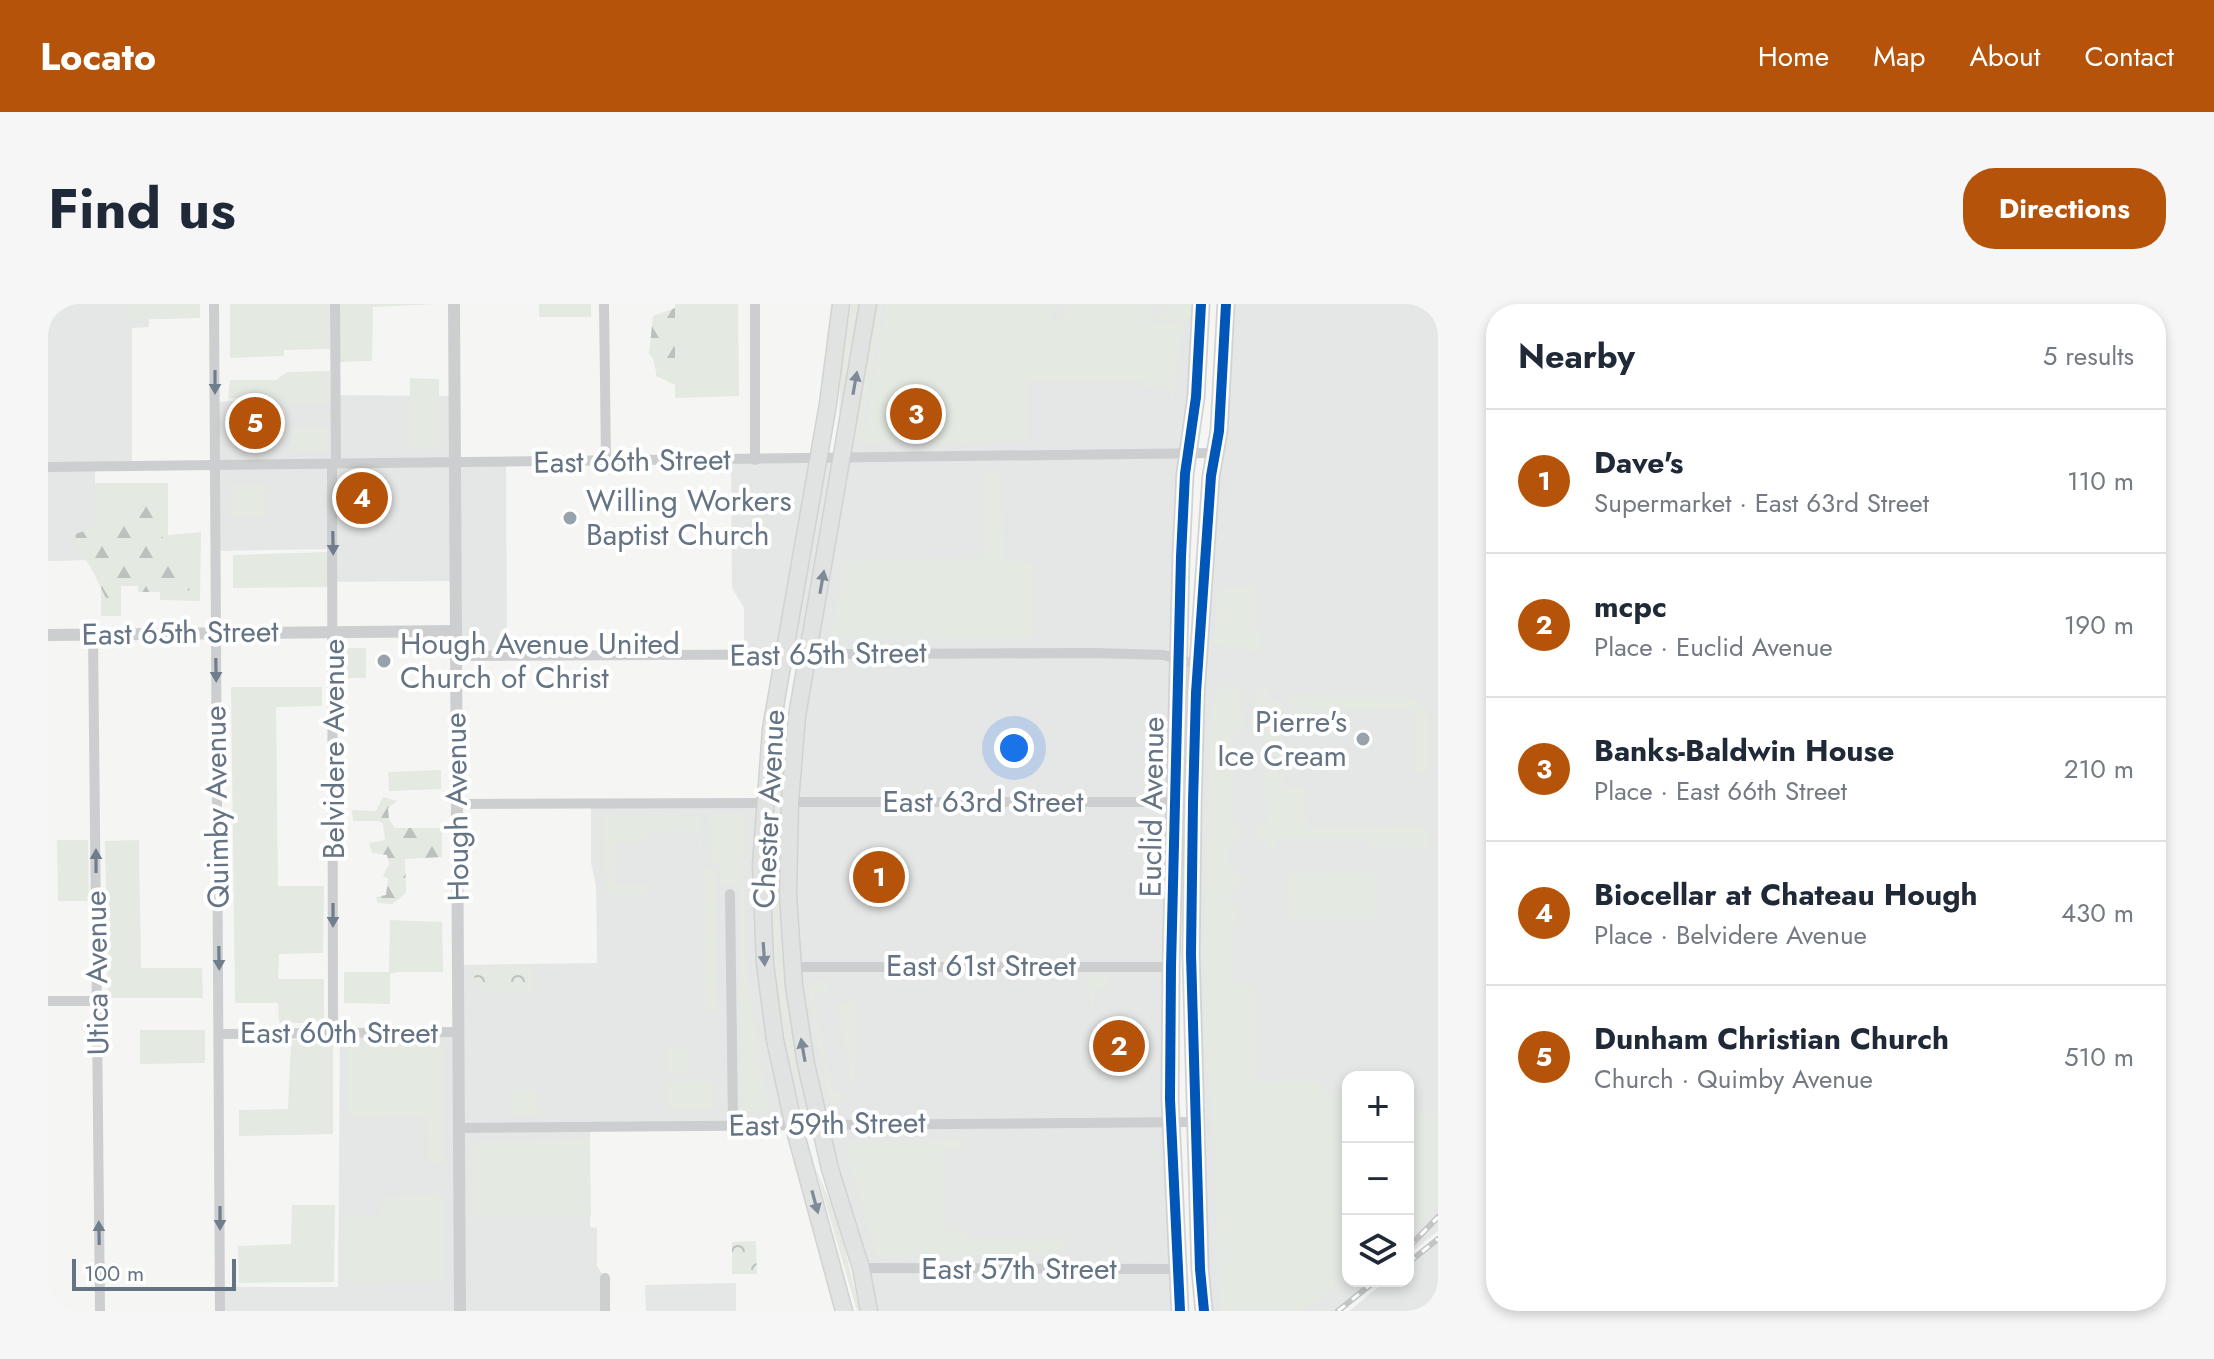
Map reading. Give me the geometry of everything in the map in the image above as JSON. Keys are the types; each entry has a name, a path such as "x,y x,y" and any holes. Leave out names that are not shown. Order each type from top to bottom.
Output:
{"main road":[{"name":"Chester Avenue","path":"841,304 818,460 771,729 761,866 765,964 775,1040 794,1127 844,1311"},
{"name":"Chester Avenue","path":"868,304 797,716 790,802 788,895 792,967 801,1041 830,1169 861,1268 869,1311"},
{"name":"Euclid Avenue","path":"1180,1311 1171,1122 1171,967 1182,543 1201,304"},
{"name":"Euclid Avenue","path":"1204,1311 1200,1269 1191,911 1199,665 1226,304"}],"street":[{"name":"Quimby Avenue","path":"214,304 220,1311"},
{"name":"Belvidere Avenue","path":"333,1033 335,304"},
{"name":"Hough Avenue","path":"454,304 460,1311"},
{"path":"604,304 606,462"},
{"path":"755,304 755,460"},
{"name":"East 66th Street","path":"48,467 842,460 1215,453"},
{"name":"East 65th Street","path":"48,635 456,631"},
{"name":"Utica Avenue","path":"93,635 100,1311"},
{"name":"East 65th Street","path":"456,656 1108,653 1164,655 1199,665"},
{"name":"East 63rd Street","path":"790,802 1176,802"},
{"path":"458,804 764,803"},
{"path":"730,894 733,1126"},
{"name":"East 61st Street","path":"792,967 1171,967"},
{"path":"48,1001 97,1001"},
{"name":"East 60th Street","path":"220,1034 459,1032"},
{"name":"East 59th Street","path":"458,1128 1196,1122"},
{"name":"East 57th Street","path":"861,1268 1176,1269"},
{"path":"605,1278 605,1311"}],"shaded area":[{"path":"48,304 149,304 149,327 132,328 132,467 95,467 95,560 48,561"},
{"path":"868,304 1201,304 1174,885 1180,1311 869,1311 820,1127 590,1126 590,1227 597,1228 597,1266 605,1278 605,1311 220,1311 220,1287 338,1287 340,1033 459,1032 459,965 597,963 591,804 790,802 809,654 744,655 744,608 732,588 731,460 842,459"},
{"path":"1226,304 1438,304 1438,1231 1414,1250 1414,1071 1342,1071 1342,1287 1368,1287 1338,1311 1204,1311 1192,877"},
{"path":"331,395 454,396 454,462 506,463 507,656 456,656 455,581 333,582 333,549 217,551 215,402"},
{"path":"1438,1240 1438,1311 1349,1311 1379,1287 1414,1287 1414,1259"},
{"path":"736,1283 736,1311 646,1311 645,1285"}],"green space":[{"path":"126,304 200,304 200,318 126,320"},
{"path":"230,304 330,304 330,349 284,350 284,356 230,358"},
{"path":"339,304 437,304 373,307 372,361 339,362"},
{"path":"539,304 591,304 591,317 539,317"},
{"path":"675,304 738,304 739,396 675,398"},
{"path":"851,304 859,304 841,414 841,364"},
{"path":"877,304 883,304 860,441 856,437 858,418"},
{"path":"886,304 1056,304 1050,321 1061,321 1067,304 1151,304 1149,314 1163,316 1165,304 1170,308 1171,304 1192,304 1190,320 1148,319 1148,322 1183,323 1174,399 1171,400 1171,391 1167,390 1167,386 1144,387 1143,381 1027,381 1027,441 867,444 863,442"},
{"path":"675,308 675,385 657,376 649,354 653,316"},
{"path":"330,371 331,403 281,403 280,400 228,398 230,380 276,380 287,372"},
{"path":"410,378 439,379 439,445 435,449 410,449"},
{"path":"292,428 329,428 329,451 290,451"},
{"path":"1001,473 1005,561 1033,563 1034,638 831,640 844,561 979,558 983,553 983,474"},
{"path":"95,483 168,483 168,535 201,532 200,601 160,600 160,592 138,592 138,586 121,586 121,616 101,616 101,562 95,560"},
{"path":"266,484 266,516 231,516 231,485"},
{"path":"161,496 158,532 165,540 167,551 181,564 176,583 185,581 190,590 172,596 160,592 138,592 138,586 121,586 115,601 106,598 75,545 76,534 143,512 150,498"},
{"path":"329,552 330,587 233,588 233,555"},
{"path":"1219,587 1255,587 1255,630 1260,630 1261,644 1258,652 1213,644"},
{"path":"341,648 366,648 366,678 341,678"},
{"path":"1222,685 1241,688 1244,730 1232,736 1234,827 1240,827 1241,834 1231,846 1228,858 1233,870 1245,879 1231,894 1231,907 1237,906 1237,924 1232,925 1232,981 1254,988 1256,1082 1323,1082 1324,1094 1342,1094 1342,1281 1304,1311 1220,1311 1212,1115 1204,1042 1211,704"},
{"path":"1263,686 1270,688 1268,702 1282,701 1284,788 1306,788 1307,828 1424,827 1429,830 1428,848 1368,847 1367,838 1277,839 1277,848 1269,848 1258,834 1258,826 1267,825 1263,731 1254,729 1254,691"},
{"path":"231,687 322,687 322,706 276,707 278,886 324,886 323,953 279,954 278,979 324,979 324,1023 279,1023 278,1003 235,1003"},
{"path":"1292,694 1344,698 1402,696 1419,702 1428,716 1428,774 1415,773 1414,709 1311,710 1305,714 1291,714 1288,700"},
{"path":"785,697 779,921 798,1084 782,1031 771,948 771,822"},
{"path":"441,770 441,789 389,791 388,772"},
{"path":"383,797 397,801 388,808 389,819 395,828 442,828 442,857 405,859 406,893 392,904 378,903 376,897 386,895 388,879 383,876 389,864 387,855 372,853 369,843 385,840 383,824 379,821 353,821 352,810 376,811"},
{"path":"700,815 701,848 698,848 698,831 648,832 647,837 641,837 641,842 614,843 614,885 650,885 651,894 606,894 603,816"},
{"path":"709,815 746,815 744,884 747,972 769,1113 741,1112 739,884 721,885 720,864 710,863"},
{"path":"57,840 88,840 89,901 58,901"},
{"path":"139,840 141,968 202,968 203,998 108,998 105,841"},
{"path":"705,867 715,868 716,1013 706,1013"},
{"path":"1375,872 1376,919 1288,919 1286,873"},
{"path":"390,920 442,922 443,972 390,974 390,1004 344,1003 344,972 389,972"},
{"path":"498,966 532,966 532,993 483,993 483,987 475,987 474,969 498,969"},
{"path":"1087,976 1109,976 1109,989 1094,990 1095,1020 1087,992"},
{"path":"825,979 830,990 814,996 832,1092 841,1092 841,1108 832,1106 828,1097 809,991 811,982"},
{"path":"844,1003 863,1003 854,1005 855,1081 864,1083 851,1081 838,1012"},
{"path":"140,1030 205,1030 205,1063 140,1064"},
{"path":"291,1040 333,1040 333,1134 239,1136 239,1110 288,1109"},
{"path":"443,1045 443,1163 429,1163 427,1116 347,1117 347,1046"},
{"path":"689,1047 690,1073 668,1074 667,1048"},
{"path":"667,1082 714,1082 713,1109 667,1109"},
{"path":"510,1090 538,1090 539,1115 511,1116"},
{"path":"1414,1109 1418,1113 1438,1113 1438,1207 1414,1226"},
{"path":"590,1139 591,1216 474,1216 474,1141"},
{"path":"966,1139 966,1149 943,1149 945,1230 965,1230 965,1239 1065,1238 1066,1255 877,1256 845,1150 849,1141"},
{"path":"815,1167 837,1217 860,1311 857,1311"},
{"path":"444,1194 444,1281 346,1282 346,1216 381,1216 382,1197"},
{"path":"292,1205 335,1205 334,1282 239,1283 238,1246 291,1244"},
{"path":"756,1241 757,1274 732,1274 732,1242"}],"railway":[{"path":"1414,1242 1438,1217"},
{"path":"1414,1258 1438,1239"},
{"path":"1338,1311 1368,1287"}],"cycle path":[{"path":"1180,1311 1170,1099 1171,967 1181,557 1185,474 1196,397 1201,304"},
{"path":"1204,1311 1200,1269 1191,954 1193,803 1196,693 1211,476 1219,431 1226,304"}],"place":[{"name":"Banks-Baldwin House","path":"916,414"},
{"name":"Dunham Christian Church","path":"255,423"},
{"name":"Biocellar at Chateau Hough","path":"362,498"},
{"name":"Willing Workers Baptist Church","path":"570,518"},
{"name":"Hough Avenue United Church of Christ","path":"384,661"},
{"name":"Pierre's Ice Cream","path":"1363,739"},
{"name":"Dave's","path":"879,877"},
{"name":"mcpc","path":"1119,1046"}]}
